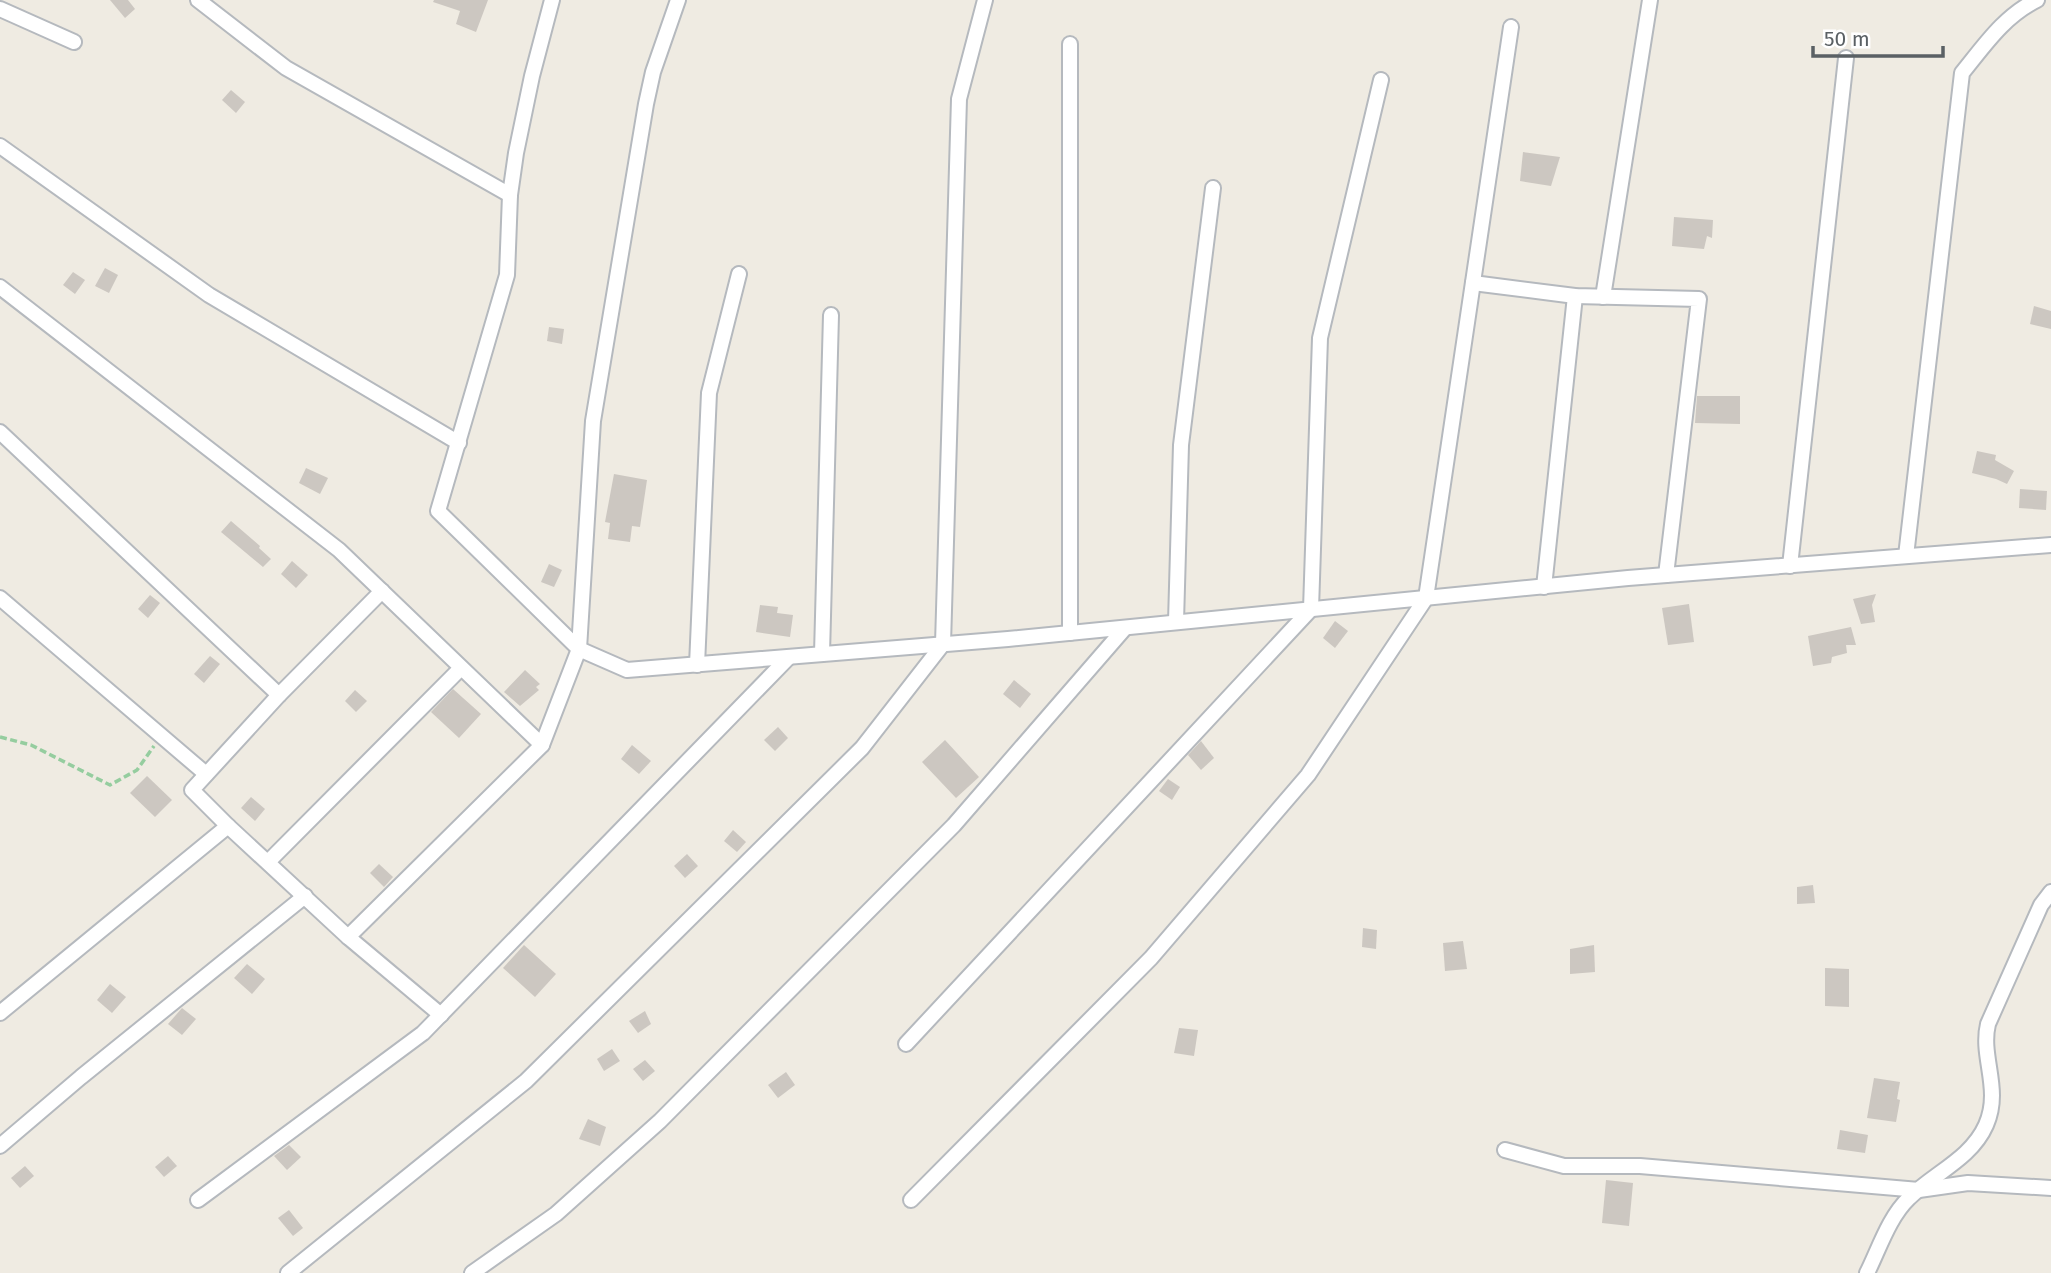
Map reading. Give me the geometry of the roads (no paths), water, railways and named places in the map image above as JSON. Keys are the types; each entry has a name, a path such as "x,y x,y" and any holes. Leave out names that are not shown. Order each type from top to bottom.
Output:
{"street":[{"path":"198,0 286,68 510,195"},
{"path":"552,0 532,76 510,195 507,275 438,511 579,649 627,670 1070,633 1666,576 2051,545"},
{"path":"348,937 542,746 579,649 593,421 648,94 678,0"},
{"path":"288,1273 526,1081 862,748 943,644 958,99 985,0"},
{"path":"1604,297 1650,0"},
{"path":"1906,556 1962,73 1996,30 2025,6 2037,0"},
{"path":"0,9 74,41"},
{"path":"911,1200 1151,958 1300,785 1426,598 1511,27"},
{"path":"1070,44 1070,633"},
{"path":"1790,566 1846,58"},
{"path":"906,1044 1311,609 1320,338 1381,80"},
{"path":"0,146 209,295 459,443"},
{"path":"1176,622 1181,445 1213,188"},
{"path":"696,665 709,393 739,274"},
{"path":"1473,283 1575,296 1699,299 1666,576"},
{"path":"0,287 339,550 542,746"},
{"path":"1544,587 1575,296"},
{"path":"822,654 831,315"},
{"path":"0,432 279,695"},
{"path":"382,591 279,695 192,790 228,827 348,937 441,1015"},
{"path":"0,598 206,774"},
{"path":"472,1273 556,1214 660,1121 954,825 1125,628"},
{"path":"198,1200 423,1033 789,657"},
{"path":"268,862 461,668"},
{"path":"0,1013 228,827"},
{"path":"1867,1273 1898,1210 1974,1144 1986,1125 1992,1105 1993,1083 1986,1034 1988,1024 2041,905 2051,892"},
{"path":"0,1146 305,896"},
{"path":"1506,1150 1564,1166 1640,1166 1919,1189 1968,1183 2051,1188"}]}
